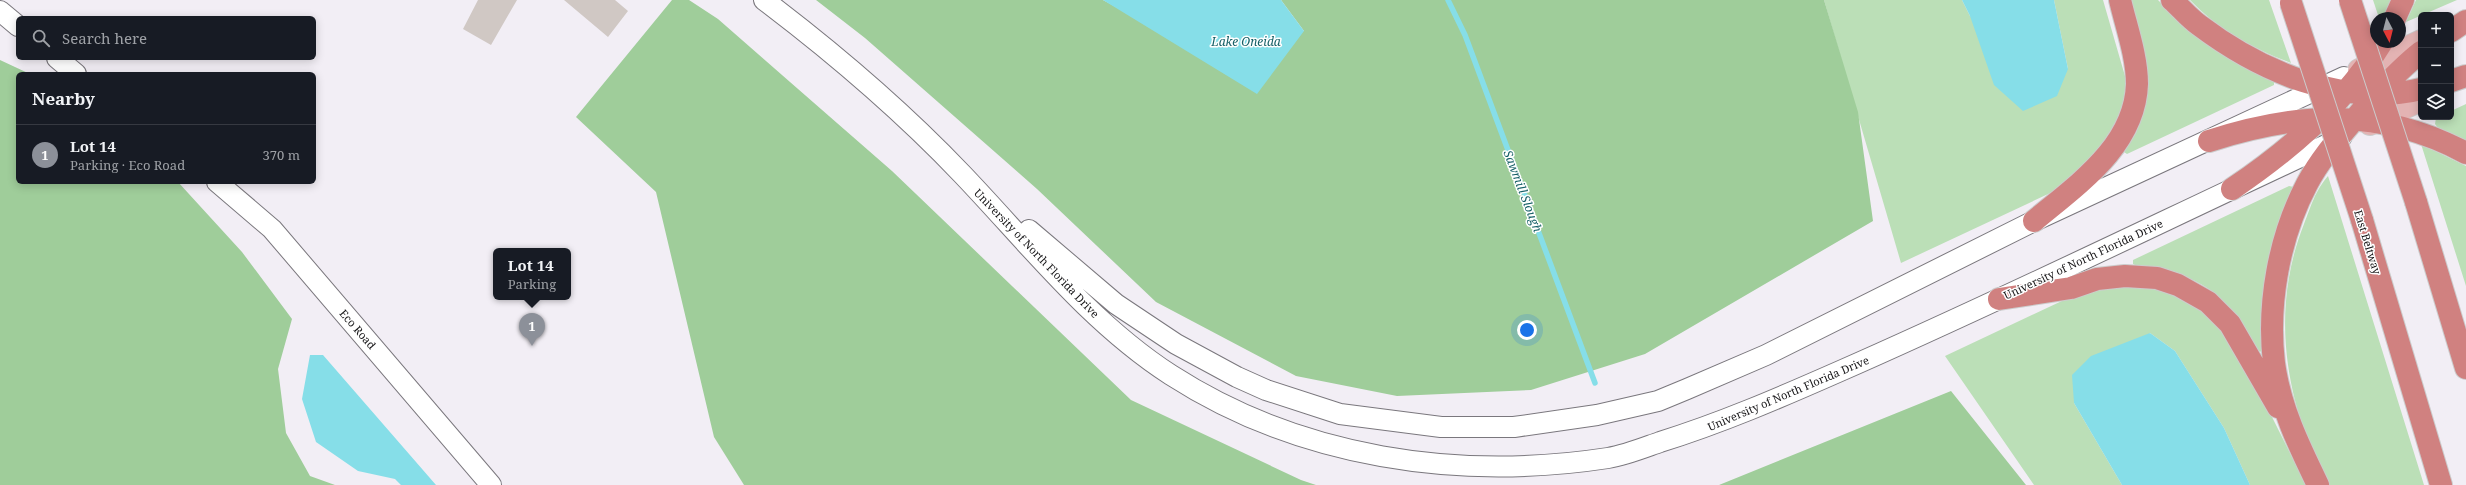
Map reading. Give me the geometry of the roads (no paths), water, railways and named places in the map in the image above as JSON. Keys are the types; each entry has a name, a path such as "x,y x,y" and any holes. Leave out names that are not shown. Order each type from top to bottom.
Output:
{"highway":[{"path":"2034,221 2100,166 2118,140 2132,112 2137,84 2133,54 2120,0"},
{"path":"2172,0 2198,25 2238,52 2284,74 2324,86 2345,84 2376,94 2418,89"},
{"path":"2350,0 2416,202 2466,368"},
{"path":"2398,12 2403,0"},
{"name":"East Beltway","path":"2290,2 2362,220 2441,485"},
{"path":"2454,29 2466,20"},
{"path":"2232,189 2268,164 2320,118 2345,84 2366,66 2378,48"},
{"path":"2289,425 2274,364 2272,319 2277,275 2286,238 2307,182 2339,139 2364,123 2376,94 2391,78 2418,55"},
{"path":"2454,80 2466,78"},
{"path":"2208,141 2272,123 2320,118 2364,123 2419,132 2466,153"},
{"path":"1998,299 2071,288 2097,279 2125,276 2157,278 2178,285 2208,302 2230,324 2289,425 2318,485"}],"main road":[{"path":"2454,25 2466,20"},
{"path":"2366,66 2418,41"},
{"path":"2454,84 2466,78"},
{"path":"2364,123 2418,101"}],"street":[{"name":"University of North Florida Drive","path":"764,0 857,75 959,170 1116,304 1176,344 1237,378 1266,390 1340,414 1441,427 1514,427 1597,415 1658,401 1766,355 2034,221 2324,86"},
{"path":"0,11 16,24"},
{"path":"59,60 74,72"},
{"name":"University of North Florida Drive","path":"959,170 1083,304 1112,329 1171,374 1229,407 1291,434 1384,457 1447,466 1517,467 1612,457 1744,414 1894,348 2339,139"},
{"name":"Eco Road","path":"219,184 272,229 491,485"}],"water":[{"name":"Lake Oneida","path":"1103,0 1281,0 1304,31 1257,94"},
{"path":"1962,0 2054,0 2068,69 2057,96 2023,111 1994,85 1970,16"},
{"path":"2150,333 2175,351 2224,428 2250,485 2122,485 2074,403 2072,375 2091,356"},
{"path":"310,355 323,355 436,485 401,485 395,479 358,471 316,442 302,399"}],"waterway":[{"name":"Sawmill Slough","path":"1448,0 1465,35 1595,383"}],"place":[{"name":"Lot 14","path":"532,346"}]}
